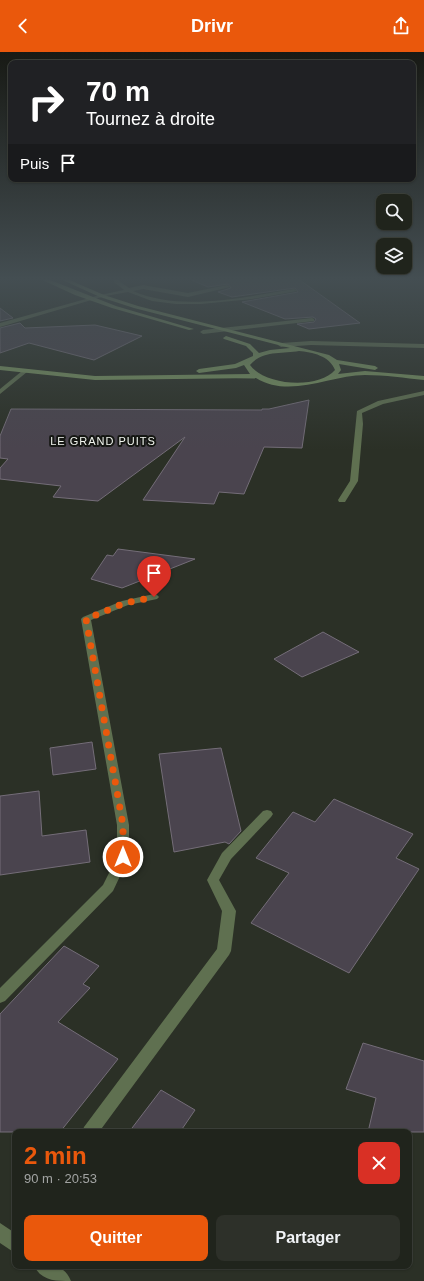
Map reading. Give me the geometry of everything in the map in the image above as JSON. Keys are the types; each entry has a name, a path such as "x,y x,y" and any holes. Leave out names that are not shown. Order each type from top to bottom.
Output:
{"main road":[{"path":"215,335 248,345 256,352 248,365 249,371 256,376 273,382 295,384 317,382 332,376 365,373 424,377"},
{"path":"242,335 297,350 327,356 335,362 395,370 424,377"},
{"path":"0,362 69,370 156,373 212,371 236,366 274,351 297,350"},
{"path":"332,376 338,370 335,362"},
{"path":"0,368 24,372 95,378 256,376"}],"street":[{"path":"281,345 311,343 424,346"},
{"path":"0,392 24,372"},
{"path":"342,500 354,481 360,424 359,412 365,407 407,399 424,393"},
{"path":"0,997 108,888 123,857 123,825 86,619 125,603 154,597"},
{"path":"92,1129 224,951 229,911 213,880 226,856 267,814"},
{"path":"47,1269 62,1281"}],"building":[{"path":"0,335 142,336 94,360 29,343 0,353"},
{"path":"309,400 302,448 264,447 244,494 219,492 214,504 143,500 185,437 98,501 53,497 61,486 0,479 0,468 8,459 0,458 0,436 11,409 262,410"},
{"path":"118,549 195,559 122,588 91,579 107,555 113,556"},
{"path":"323,632 359,652 302,677 274,659"},
{"path":"92,742 96,769 53,775 50,748"},
{"path":"221,748 241,831 229,844 225,842 174,852 159,754"},
{"path":"39,791 42,836 86,830 90,862 0,875 0,796"},
{"path":"334,799 413,834 396,858 419,869 349,973 251,923 289,873 256,858 293,812 315,822"},
{"path":"64,946 99,966 83,984 90,988 58,1022 118,1059 62,1129 12,1129 12,1132 0,1132 0,1014"},
{"path":"363,1043 424,1061 424,1132 412,1132 412,1129 369,1129 376,1098 346,1089"},
{"path":"161,1090 195,1110 182,1129 131,1129"}],"district":[{"name":"LE GRAND PUITS","path":"103,441"}],"route":[{"path":"123,857 123,825 86,619 125,603 154,597"}]}
